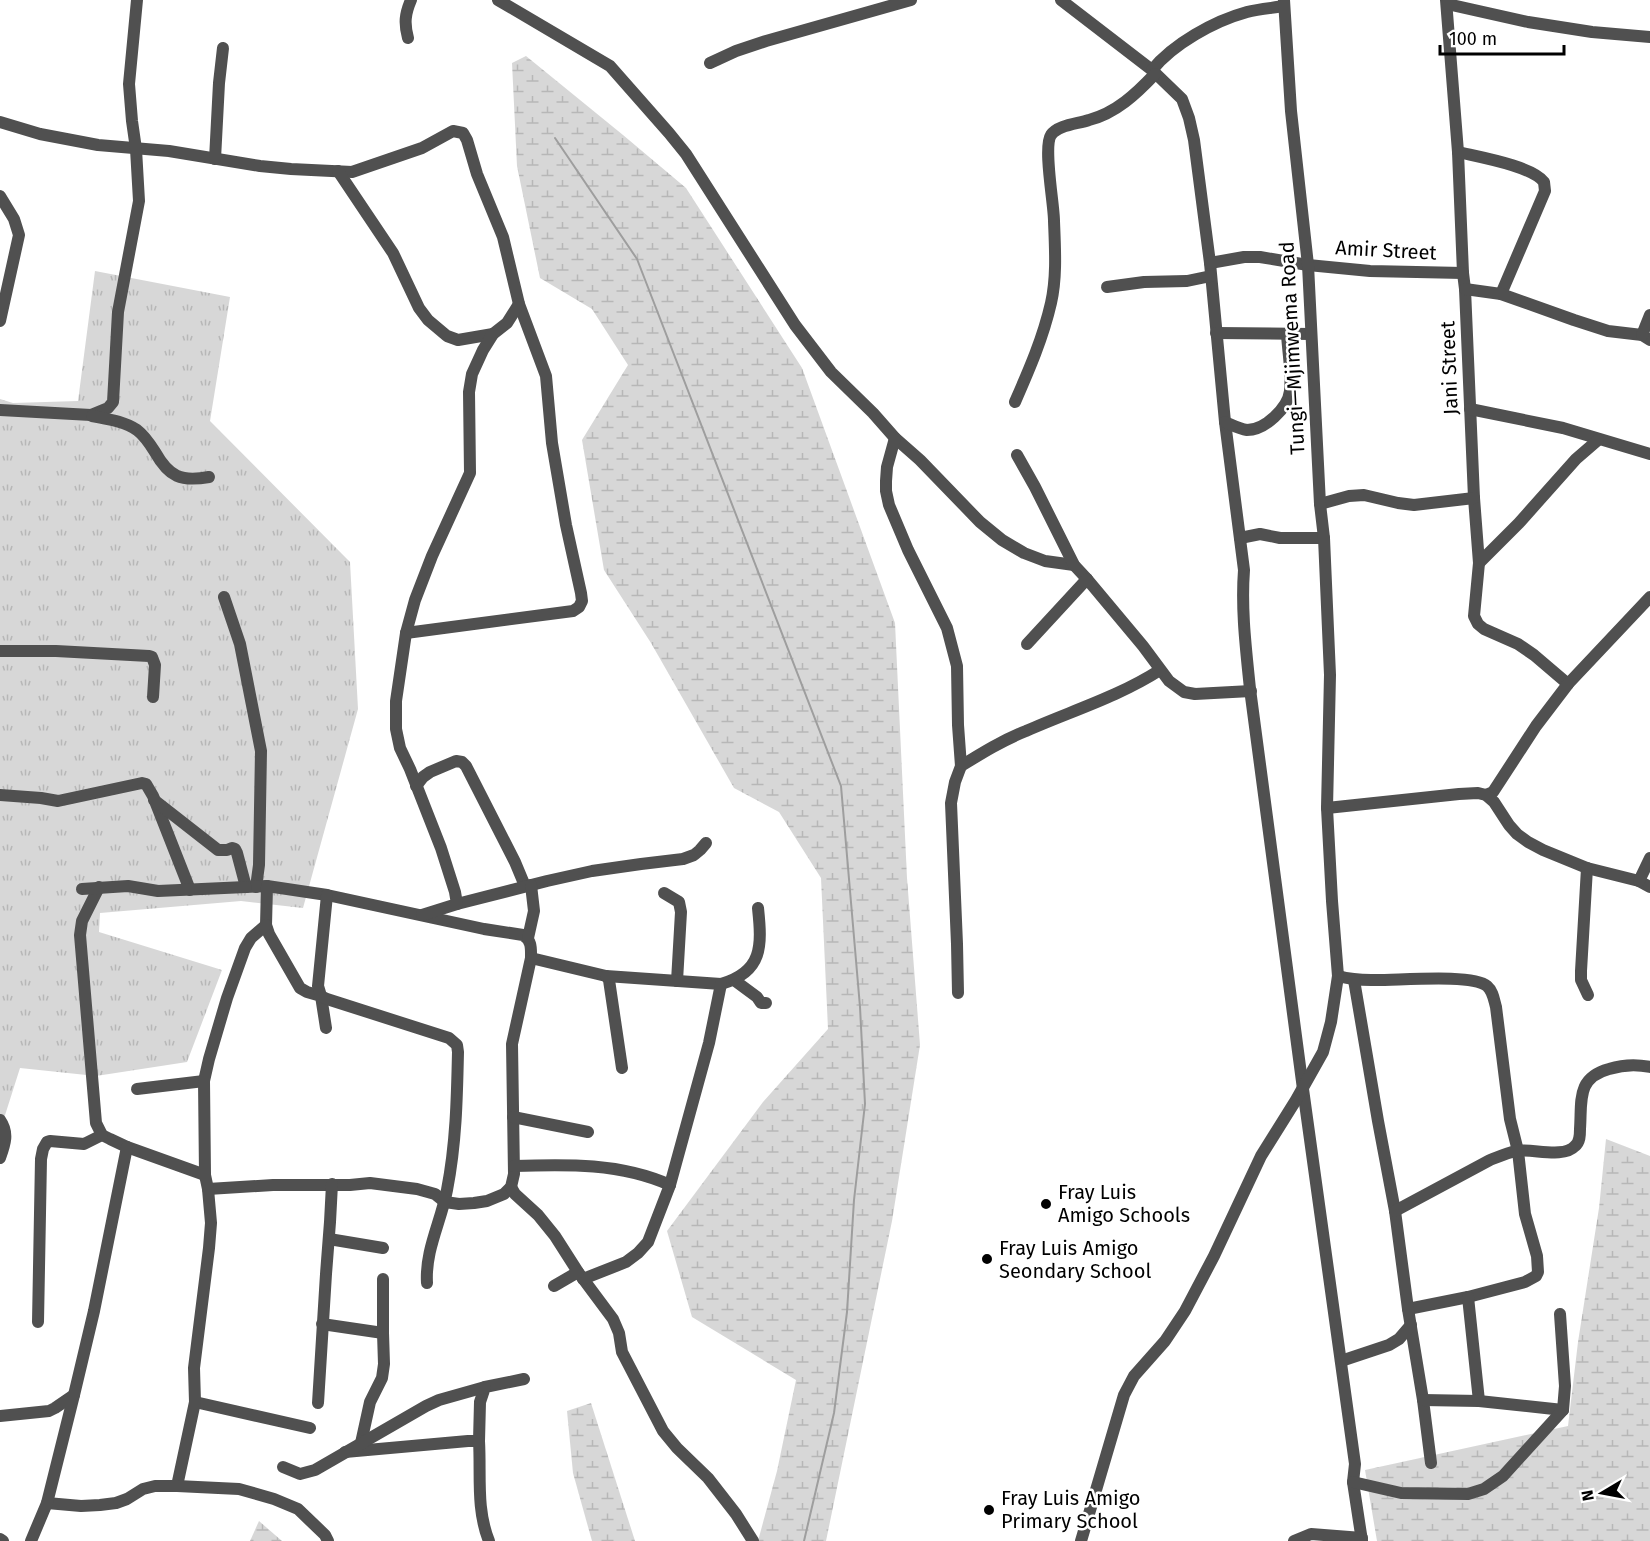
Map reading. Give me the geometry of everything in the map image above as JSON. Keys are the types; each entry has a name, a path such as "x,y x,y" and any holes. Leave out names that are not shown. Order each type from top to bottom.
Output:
{"street":[{"path":"91,416 108,408 113,402 118,312 139,201 129,84 137,0"},
{"path":"408,38 405,15 411,0"},
{"path":"710,63 766,41 911,0"},
{"path":"1061,0 1154,72 1182,99 1194,140 1244,570 1243,623 1251,691 1355,1464 1353,1482 1362,1539 1311,1533 1294,1541"},
{"path":"505,1 610,66 686,154 795,325 831,372 980,522 1002,540 1024,553 1045,561 1074,566"},
{"path":"1446,2 1528,22 1592,32 1650,37"},
{"name":"Jani Street","path":"1446,2 1458,152 1479,563 1474,616 1484,629 1518,644 1568,684"},
{"path":"1015,402 1033,360 1051,303 1055,274 1054,206 1048,154 1049,137 1055,130 1092,120 1119,107 1132,97 1154,72 1159,62 1197,34 1248,11 1284,3"},
{"name":"Tungi—Mjimwema Road","path":"1081,1541 1124,1395 1134,1376 1165,1341 1185,1311 1214,1256 1261,1156 1323,1052 1331,1022 1338,976 1327,808 1330,694 1324,538 1320,504 1308,265 1291,111 1284,3"},
{"path":"215,159 223,48"},
{"path":"0,122 40,134 98,145 169,151 291,169 352,172 422,148 453,131 463,133 503,237 519,304 546,376 552,444 582,601 573,611 405,633"},
{"path":"1458,152 1526,169 1539,176 1544,182 1545,191 1501,294"},
{"path":"338,171 393,253 419,308 428,320 447,336 458,340 493,334"},
{"path":"0,196 14,219 19,235 0,321"},
{"name":"Amir Street","path":"1107,287 1144,282 1187,281 1210,269 1244,257 1370,271 1463,273"},
{"path":"1465,289 1501,294 1608,331 1646,337 1650,315"},
{"path":"457,904 441,848 400,748 396,729 396,700 405,633 415,600 432,556 471,473 469,392 472,374 493,334 507,323 519,304"},
{"path":"1216,333 1311,334"},
{"path":"1225,422 1245,430 1254,429 1274,417 1284,405 1290,393 1287,334"},
{"path":"1470,409 1563,428 1650,454"},
{"path":"0,410 91,416 121,422 138,430 168,472 177,477 193,480 209,477"},
{"path":"896,438 887,467 886,491 889,505 908,550 951,637 957,666 961,766 951,804 958,993"},
{"path":"1479,563 1519,523 1576,459 1598,440"},
{"path":"1017,455 1074,566 1088,579 1176,688 1195,694 1251,691"},
{"path":"1320,504 1349,495 1364,495 1414,505 1474,498"},
{"path":"1240,538 1255,534 1280,538 1324,538"},
{"path":"1028,644 1088,579"},
{"path":"224,597 240,644 261,751 259,865 256,886"},
{"path":"1486,795 1493,792 1536,726 1568,684 1650,597"},
{"path":"0,651 56,651 149,656 152,657 155,665 153,698"},
{"path":"961,766 1024,731 1105,699 1142,682 1160,670"},
{"path":"208,1189 370,1183 417,1189 435,1194 445,1202 459,1204 487,1201 504,1194 511,1187 514,1174 512,1044 531,958 528,938 534,911 528,885 462,762 456,761 430,771 416,786"},
{"path":"0,795 58,801 142,783 148,787 154,800 190,890"},
{"path":"1327,808 1478,793 1486,795 1494,802 1509,825 1528,842 1587,868 1644,884 1650,858"},
{"path":"154,800 218,850 235,849 256,886 269,934 300,988 327,999 449,1038 457,1045 456,1118 451,1167 445,1202 428,1254 427,1283"},
{"path":"422,915 528,885 592,871 683,860 700,850 706,843"},
{"path":"1587,868 1581,972 1581,981 1587,994"},
{"path":"82,889 129,886 158,891 256,886 327,895 484,929 523,935 528,938"},
{"path":"99,888 82,921 80,935 96,1123 102,1135 126,1147 205,1175"},
{"path":"664,893 679,902 681,912 677,981"},
{"path":"326,1028 318,986 327,895"},
{"path":"531,958 606,975 721,984 745,974 758,956 760,940 758,908"},
{"path":"177,1486 195,1402 194,1368 211,1223 205,1175 204,1081 227,998 245,948 251,938 266,925"},
{"path":"606,975 609,980 622,1068"},
{"path":"1338,976 1354,980 1451,979 1477,982 1488,987 1496,1007 1510,1119 1518,1151 1525,1214 1538,1272 1531,1280 1468,1297 1408,1309"},
{"path":"734,980 761,1003 766,1003"},
{"path":"1354,980 1395,1211 1408,1309 1424,1400 1431,1462"},
{"path":"554,1286 626,1262 648,1242 670,1185 709,1043 721,984"},
{"path":"1395,1211 1490,1160 1518,1151 1561,1153 1570,1150 1580,1139 1583,1090 1586,1081 1602,1071 1618,1066 1650,1066"},
{"path":"137,1089 204,1081"},
{"path":"513,1117 588,1132"},
{"path":"0,1120 6,1135 0,1158"},
{"path":"38,1322 43,1149 50,1141 84,1144 102,1135"},
{"path":"31,1541 48,1503 94,1311 126,1147"},
{"path":"514,1166 563,1164 605,1167 654,1178 670,1185"},
{"path":"318,1403 332,1184"},
{"path":"511,1187 515,1194 550,1229 580,1276 613,1319 619,1333 622,1352 663,1431 708,1478 736,1514 753,1541"},
{"path":"329,1239 383,1248"},
{"path":"361,1443 370,1402 382,1378 384,1364 383,1280"},
{"path":"1332,1297 1328,1305 1331,1327 1350,1460 1355,1464"},
{"path":"1468,1297 1479,1401"},
{"path":"1353,1482 1401,1493 1468,1494 1484,1489 1503,1476 1563,1410 1565,1386 1560,1314"},
{"path":"322,1324 383,1333"},
{"path":"1341,1361 1389,1345 1399,1339 1411,1325"},
{"path":"283,1467 300,1474 315,1470 439,1400 524,1379"},
{"path":"485,1387 480,1402 479,1498 489,1541"},
{"path":"0,1416 49,1411 74,1395"},
{"path":"1424,1400 1479,1401 1563,1410"},
{"path":"195,1402 310,1428"},
{"path":"345,1452 468,1440 479,1441"},
{"path":"48,1503 81,1506 116,1503 127,1499 143,1488 177,1486 239,1489 274,1498 298,1509 325,1535 328,1541"}],"green space":[{"path":"526,56 686,188 802,368 895,623 907,878 920,1045 892,1221 826,1541 758,1541 777,1471 796,1380 692,1317 667,1231 763,1102 828,1029 821,878 779,812 734,788 651,643 604,570 582,440 628,365 592,309 540,278 517,166 512,63"},
{"path":"95,271 230,297 210,421 350,562 358,709 303,908 241,901 100,913 99,932 222,970 187,1062 96,1076 20,1068 0,1131 0,399 13,403 78,401"},
{"path":"1606,1139 1650,1156 1650,1541 1377,1541 1365,1470 1568,1426 1578,1342 1599,1208"},
{"path":"591,1403 635,1541 592,1541 573,1473 567,1411"},
{"path":"259,1521 282,1541 250,1541"}],"waterway":[{"path":"555,138 637,259 841,786 860,1007 865,1104 854,1200 847,1312 834,1413 804,1541"}],"place":[{"name":"Fray Luis Amigo Schools","path":"1046,1204"},
{"name":"Fray Luis Amigo Seondary School","path":"987,1259"},
{"name":"Fray Luis Amigo Primary School","path":"989,1510"}]}
